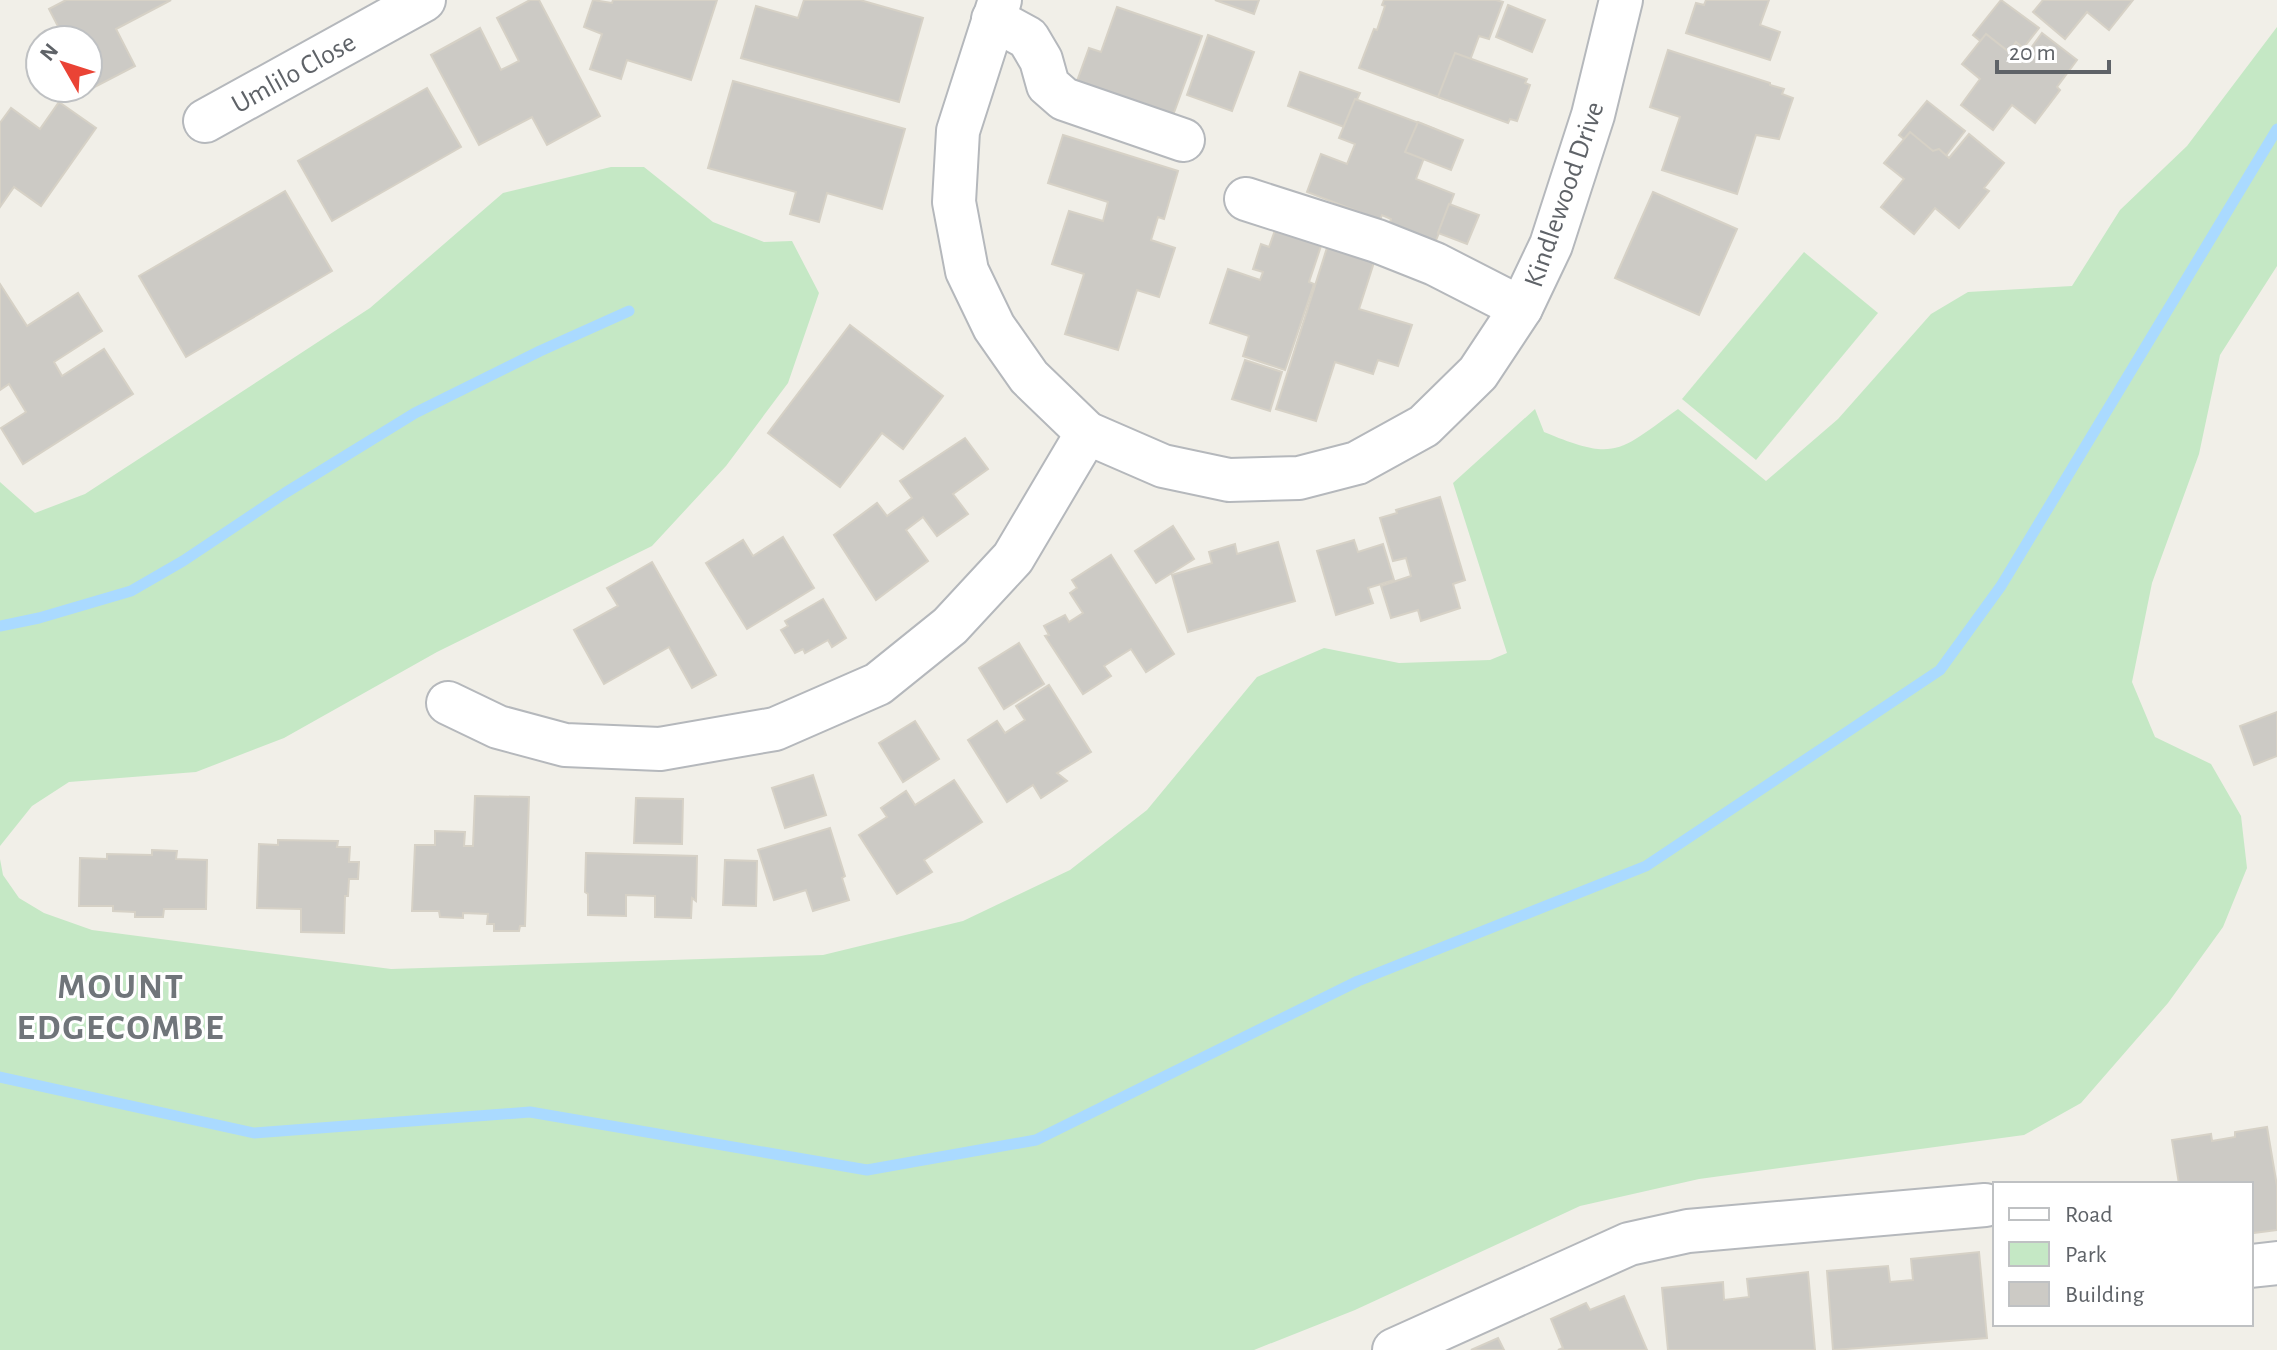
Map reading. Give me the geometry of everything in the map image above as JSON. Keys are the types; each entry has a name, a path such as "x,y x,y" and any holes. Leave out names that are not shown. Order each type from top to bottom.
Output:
{"street":[{"name":"Umlilo Close","path":"205,121 424,0"},
{"name":"Kindlewood Drive","path":"996,9 958,131 954,202 967,271 994,327 1029,377 1087,433 1163,466 1229,480 1299,478 1357,463 1424,426 1478,373 1521,308 1551,245 1593,115 1621,0"},
{"path":"996,9 1028,38 1041,60 1048,85 1064,99 1183,140"},
{"path":"1246,199 1377,241 1435,264 1521,308"},
{"path":"448,703 498,727 565,745 660,749 775,729 878,684 950,626 1013,558 1087,433"},
{"path":"1394,1350 1629,1244 1688,1231 1985,1205"},
{"path":"2253,1266 2277,1263"}],"green space":[{"path":"2277,27 2277,266 2220,355 2199,454 2152,583 2132,682 2155,737 2211,764 2241,816 2247,868 2223,927 2168,1003 2081,1103 2024,1135 1699,1179 1580,1206 1355,1310 1254,1350 0,1350 0,859 3,875 19,898 44,913 92,930 391,969 823,955 963,921 1070,870 1147,810 1257,677 1324,648 1399,663 1490,660 1507,653 1453,483 1535,409 1544,432 1602,449 1628,443 1678,409 1766,481 1838,419 1931,314 1968,292 2072,286 2120,210 2187,146"},
{"path":"611,167 644,167 713,222 764,242 792,241 819,293 788,383 726,466 652,546 437,652 284,738 196,772 69,782 32,806 0,846 0,482 35,513 85,494 370,308 503,193"},
{"path":"1804,252 1878,313 1756,460 1682,399"}],"building":[{"path":"66,0 171,0 116,29 135,66 104,82 104,24 57,24 49,9"},
{"path":"530,0 539,0 600,116 547,145 532,117 479,145 431,55 480,28 501,70 519,61 497,18"},
{"path":"593,0 612,3 613,0 717,0 691,80 627,60 621,79 590,69 602,34 584,27"},
{"path":"804,0 860,0 923,18 899,102 741,58 756,6 798,18"},
{"path":"1215,0 1259,0 1254,14"},
{"path":"1384,0 1503,2 1489,39 1479,36 1466,71 1458,68 1446,100 1359,68 1374,29 1377,30"},
{"path":"1706,0 1769,0 1760,25 1780,32 1770,60 1686,33 1696,3 1704,5"},
{"path":"2001,0 2039,28 2010,65 1973,35"},
{"path":"2043,0 2133,0 2109,30 2087,12 2065,39 2033,12"},
{"path":"1508,5 1545,20 1532,52 1496,37"},
{"path":"1117,7 1202,36 1172,118 1076,84 1089,48 1101,52"},
{"path":"2042,33 2077,60 2057,87 2060,90 2035,123 2012,105 1993,130 1961,105 1980,79 1962,64 1986,34 2009,52 2016,42 2028,52"},
{"path":"1208,35 1254,52 1232,111 1187,95"},
{"path":"1668,50 1770,83 1784,89 1782,94 1793,98 1779,139 1756,135 1737,194 1662,170 1680,117 1650,107"},
{"path":"1455,53 1527,79 1525,83 1530,85 1517,121 1510,119 1508,123 1438,97"},
{"path":"1300,72 1360,93 1344,127 1288,106"},
{"path":"733,81 905,129 882,209 827,193 819,222 790,214 796,192 708,168"},
{"path":"427,88 461,147 332,221 298,161"},
{"path":"1355,99 1435,129 1416,179 1454,194 1435,243 1389,226 1391,219 1382,215 1380,220 1307,192 1321,154 1347,164 1355,144 1339,138"},
{"path":"1927,101 1965,131 1938,166 1899,135"},
{"path":"58,104 96,128 41,206 14,187 0,207 0,123 11,108 40,129"},
{"path":"1418,122 1463,140 1451,170 1405,152"},
{"path":"1910,132 1933,151 1939,149 1949,158 1969,134 2004,163 1984,188 1989,191 1959,228 1935,208 1914,234 1881,207 1904,179 1884,163"},
{"path":"1063,135 1178,171 1164,219 1158,217 1151,240 1175,248 1159,297 1137,290 1118,350 1065,334 1084,274 1052,264 1069,211 1103,221 1108,202 1048,183"},
{"path":"285,191 332,271 186,357 139,276"},
{"path":"1653,192 1737,229 1699,315 1615,278"},
{"path":"1449,204 1479,215 1467,244 1438,233"},
{"path":"1279,219 1325,234 1309,282 1314,284 1285,370 1243,356 1249,336 1210,323 1228,269 1260,280 1263,272 1253,269 1261,244 1269,247"},
{"path":"1331,235 1378,250 1359,309 1412,325 1398,366 1378,360 1373,374 1335,362 1316,421 1276,409"},
{"path":"0,284 27,326 78,293 102,331 54,362 62,376 104,349 133,394 23,464 1,428 26,412 9,384 0,390"},
{"path":"850,325 943,396 903,449 882,433 840,487 768,433"},
{"path":"1245,360 1282,372 1270,411 1232,399"},
{"path":"965,438 988,469 953,494 968,514 937,536 923,517 906,530 928,561 876,600 834,535 877,503 887,516 912,498 900,481"},
{"path":"1440,497 1465,580 1453,584 1460,608 1421,621 1418,610 1391,618 1381,586 1411,576 1406,558 1393,561 1380,518"},
{"path":"1173,526 1194,559 1156,583 1135,551"},
{"path":"783,537 814,588 747,629 706,563 743,540 753,556"},
{"path":"1354,540 1358,552 1383,544 1394,580 1368,588 1373,603 1336,615 1317,551"},
{"path":"1278,542 1295,601 1188,632 1172,575 1212,563 1209,552 1235,544 1237,554"},
{"path":"1111,555 1174,654 1146,672 1131,649 1104,666 1111,676 1083,694 1045,636 1049,635 1044,626 1065,615 1069,622 1083,613 1070,593 1077,588 1072,580"},
{"path":"652,562 716,675 692,688 669,647 604,684 574,630 618,606 607,588"},
{"path":"823,599 846,638 832,647 828,640 805,653 803,649 795,653 781,630 788,626 785,621"},
{"path":"1019,643 1044,684 1004,709 979,668"},
{"path":"1049,685 1091,752 1057,773 1067,781 1041,798 1033,785 1007,802 968,740 997,721 1005,733 1025,720 1016,706"},
{"path":"2277,712 2277,756 2254,765 2240,726"},
{"path":"915,721 939,759 903,782 879,743"},
{"path":"813,775 826,815 785,828 772,788"},
{"path":"954,780 982,822 924,860 932,872 897,894 859,835 887,817 881,808 906,791 915,805"},
{"path":"475,796 529,797 525,926 520,926 519,931 494,931 494,924 487,924 488,914 463,913 463,918 440,917 439,911 412,911 415,845 435,845 435,831 465,832 464,846 473,846"},
{"path":"636,798 683,799 682,844 634,843"},
{"path":"830,828 849,900 813,911 806,890 774,900 758,850"},
{"path":"278,840 338,841 337,847 350,847 349,862 359,862 358,879 349,879 348,896 345,896 344,933 301,932 301,909 257,908 259,844 278,845"},
{"path":"152,850 177,851 176,859 207,860 206,909 164,909 163,917 135,917 135,912 113,911 113,906 79,906 80,858 107,859 107,854 152,855"},
{"path":"586,853 697,856 696,901 692,898 691,918 655,917 655,896 626,895 626,916 588,915"},
{"path":"725,860 757,861 756,906 723,905"},
{"path":"2267,1127 2277,1186 2277,1230 2253,1233 2253,1182 2179,1182 2172,1140 2211,1134 2212,1141 2235,1137 2235,1132"},
{"path":"1979,1252 1987,1338 1833,1350 1827,1271 1888,1266 1890,1282 1913,1280 1911,1259"},
{"path":"1808,1272 1815,1350 1668,1350 1662,1288 1723,1282 1724,1300 1749,1297 1747,1279"},
{"path":"1624,1296 1647,1350 1558,1350 1563,1348 1551,1319 1586,1303 1590,1310"},
{"path":"1498,1338 1504,1350 1471,1350"}],"waterway":[{"path":"0,1077 254,1133 530,1112 867,1170 1036,1140 1358,981 1646,866 1940,670 2001,586 2277,129"},
{"path":"0,626 131,591 415,413 629,311"}],"district":[{"name":"MOUNT EDGECOMBE","path":"121,1006"}]}
